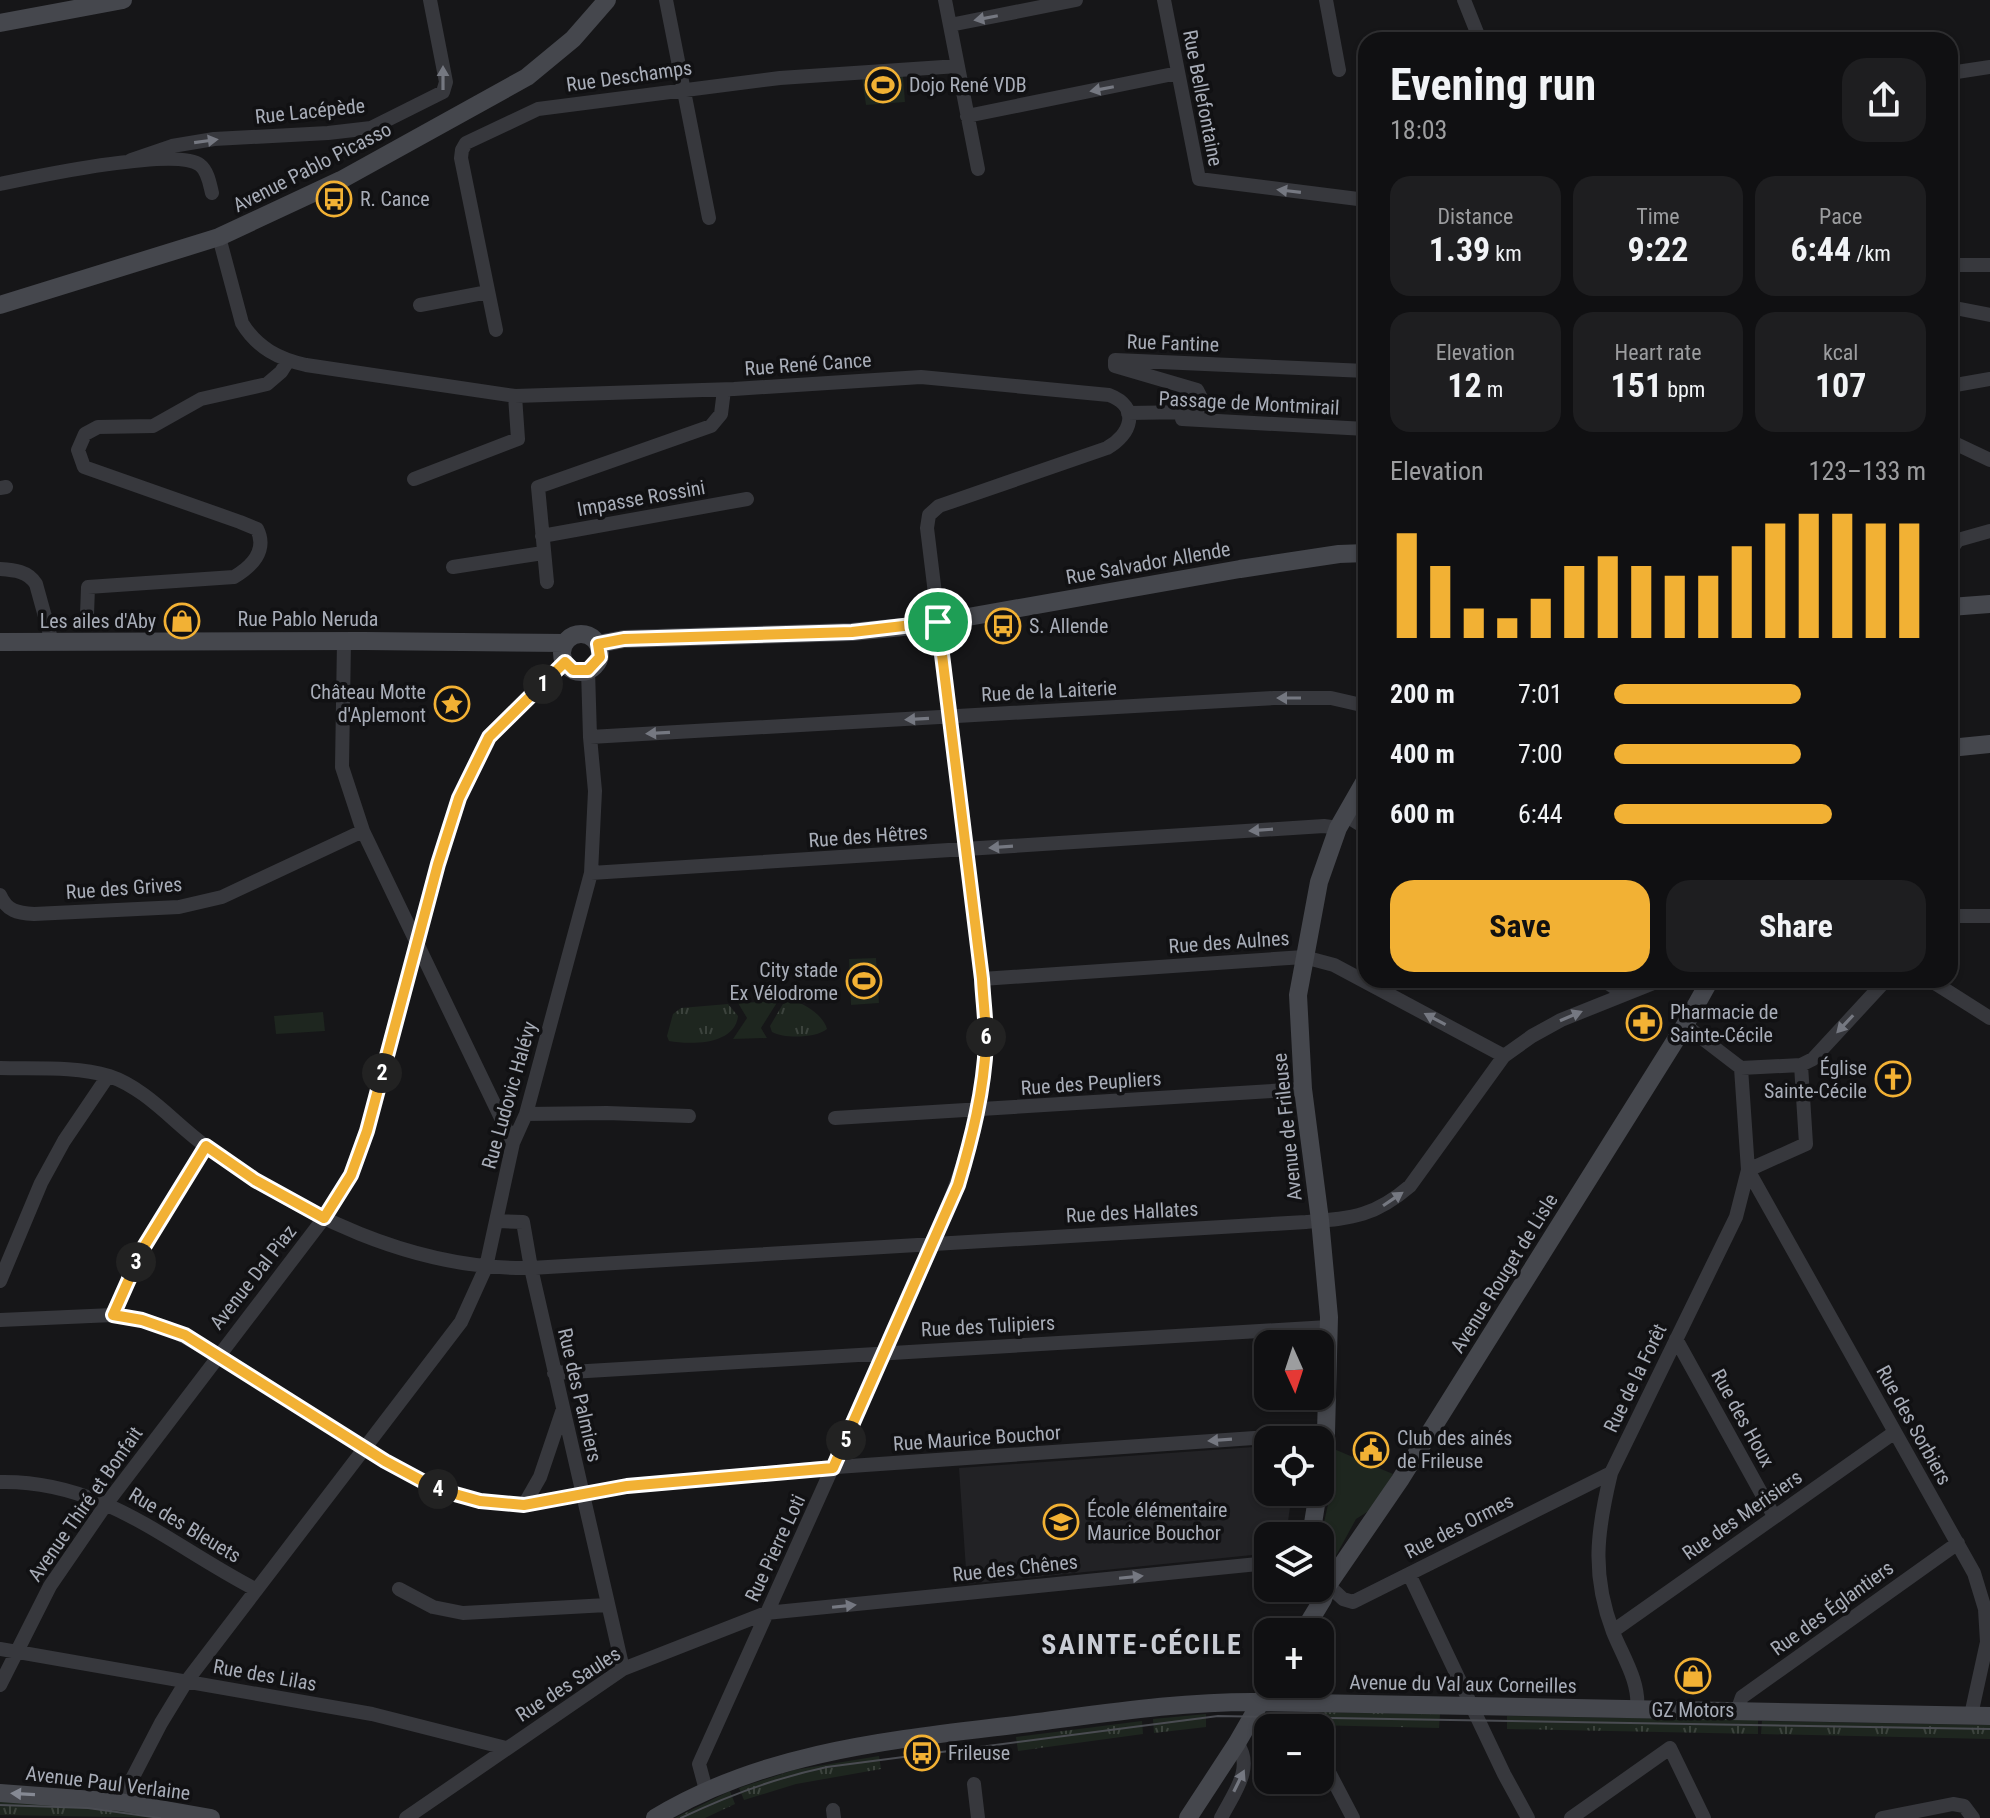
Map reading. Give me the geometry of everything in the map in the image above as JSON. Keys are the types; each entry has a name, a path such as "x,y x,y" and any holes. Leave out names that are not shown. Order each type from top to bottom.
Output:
{"street":[{"path":"0,23 123,0"},
{"name":"Rue Lacépède","path":"131,160 172,146 214,139 371,128 443,92 446,82 430,0"},
{"path":"666,0 709,218"},
{"path":"945,0 978,169"},
{"path":"950,25 1076,0"},
{"name":"Rue Bellefontaine","path":"1164,0 1199,179 1358,199"},
{"path":"1326,0 1339,70"},
{"path":"1464,0 1477,32"},
{"name":"Avenue Pablo Picasso","path":"0,305 219,237 341,180 527,77 573,39 606,1"},
{"name":"Rue Deschamps","path":"496,330 461,158 466,143 538,109 684,88 828,73 958,66"},
{"path":"1958,72 1990,67"},
{"path":"967,116 1178,73"},
{"path":"0,184 131,160 190,161 200,165 212,193"},
{"name":"Rue René Cance","path":"219,237 242,323 264,349 288,361 515,396 724,390 921,377 1109,395 1116,398 1129,414"},
{"path":"1958,265 1990,265"},
{"path":"420,305 488,292"},
{"path":"1958,309 1990,315"},
{"name":"Rue Fantine","path":"1129,414 1192,412 1198,410 1202,400 1197,390 1115,366 1115,360 1358,371"},
{"path":"87,615 88,587 234,577 253,564 261,539 257,529 240,522 84,467 78,450 85,434 98,427 153,426 201,399 267,384 288,361"},
{"path":"1958,385 1990,379"},
{"path":"547,582 538,487 711,426 721,414 724,390"},
{"path":"414,479 518,439 515,396"},
{"path":"598,644 624,639 852,632 938,622 927,528 929,515 939,506 1121,441 1128,430 1129,414"},
{"name":"Passage de Montmirail","path":"1129,414 1358,428"},
{"path":"1958,445 1990,460"},
{"name":"Impasse Rossini","path":"542,536 747,499"},
{"path":"1958,540 1990,531"},
{"path":"453,567 543,553"},
{"name":"Rue Salvador Allende","path":"938,622 1240,569 1358,553"},
{"path":"0,569 17,570 31,576 52,642"},
{"path":"1958,606 1990,604"},
{"name":"Rue Pierre Loti","path":"706,1790 699,1764 933,1244 958,1185 978,1110 986,1038 982,979 938,622"},
{"path":"579,634 590,636 598,644 600,657 588,670 573,670 565,662 562,653 565,643 579,634"},
{"path":"344,641 342,767 363,831 513,1143"},
{"name":"Rue Pablo Neruda","path":"0,642 565,643"},
{"name":"Avenue Dal Piaz","path":"218,1355 324,1218 351,1175 367,1131 438,864 459,798 489,737 565,662"},
{"name":"Rue Ludovic Halévy","path":"120,1802 186,1682 461,1322 486,1267 513,1143 526,1114 591,873 595,791 588,670"},
{"name":"Rue de la Laiterie","path":"590,737 1274,698 1331,698 1358,704"},
{"path":"1958,747 1990,744"},
{"name":"Avenue de Frileuse","path":"1326,1426 1328,1327 1320,1220 1303,1089 1298,995 1319,882 1342,821 1358,793"},
{"path":"1342,821 1358,826"},
{"name":"Rue des Hêtres","path":"591,873 1324,826 1342,821"},
{"name":"Rue des Grives","path":"0,895 4,906 17,913 179,907 222,897 363,831"},
{"path":"1958,916 1990,916"},
{"name":"Rue des Aulnes","path":"982,979 1304,957 1334,965 1358,978"},
{"name":"Rue des Aulnes","path":"1377,988 1504,1056"},
{"path":"1615,988 1624,994"},
{"name":"Rue des Hallates","path":"108,1076 139,1093 255,1180 324,1218 369,1238 427,1255 486,1267 531,1268 1365,1215 1392,1202 1410,1186 1504,1056 1561,1020 1640,988"},
{"name":"Avenue Rouget de Lisle","path":"1334,1567 1400,1480 1706,988"},
{"path":"1685,1025 1741,1068 1801,1065 1813,1059 1879,988"},
{"path":"1943,988 1990,1018"},
{"path":"1748,1170 1806,1144 1801,1065"},
{"path":"0,1068 70,1070 108,1076 64,1141 41,1183 4,1259 0,1281"},
{"name":"Rue de la Forêt","path":"1637,1709 1635,1684 1600,1590 1596,1555 1601,1513 1611,1473 1736,1217 1748,1170 1741,1068"},
{"name":"Rue des Peupliers","path":"835,1118 1303,1089"},
{"path":"526,1114 689,1116"},
{"path":"113,1315 142,1250 206,1146"},
{"name":"Rue des Sorbiers","path":"1748,1170 1974,1573 1985,1609 1987,1642 1981,1715"},
{"name":"Rue des Palmiers","path":"498,1221 523,1222 554,1373 623,1669"},
{"name":"Rue Maurice Bouchor","path":"0,1320 113,1315 168,1328 218,1355 364,1448 437,1489 480,1501 524,1505 627,1486 1254,1438"},
{"name":"Rue des Tulipiers","path":"554,1373 1328,1327"},
{"name":"Rue des Houx","path":"1676,1339 1774,1516"},
{"name":"Avenue Thiré et Bonfait","path":"0,1685 8,1651 50,1586 107,1503 218,1355"},
{"path":"524,1505 540,1477 563,1409"},
{"name":"Rue des Merisiers","path":"1613,1631 1895,1432"},
{"name":"Rue des Ormes","path":"1334,1590 1343,1599 1353,1602 1611,1473"},
{"name":"Rue des Bleuets","path":"0,1482 58,1487 107,1503 255,1589"},
{"name":"Rue des Églantiers","path":"1737,1711 1742,1697 1958,1543"},
{"name":"Rue des Chênes","path":"766,1613 1254,1564"},
{"path":"1409,1574 1528,1818"},
{"path":"399,1589 433,1607 463,1613 607,1605"},
{"name":"Rue des Saules","path":"406,1818 623,1669 766,1613"},
{"name":"Rue des Lilas","path":"8,1651 372,1714 506,1748"},
{"path":"1188,1818 1263,1698"},
{"name":"Avenue du Val aux Corneilles","path":"706,1790 765,1767 825,1752 1146,1708 1217,1702 1981,1715"},
{"path":"1221,1818 1246,1768 1244,1752 1237,1743"},
{"path":"1571,1818 1670,1748 1704,1818"},
{"path":"1334,1782 1353,1818"},
{"path":"974,1784 978,1818"},
{"path":"655,1818 706,1790"},
{"name":"Avenue Paul Verlaine","path":"0,1793 120,1802 211,1818"},
{"path":"1882,1818 1953,1804 1964,1806 1973,1818"}],"shaded area":[{"name":"École élémentaire Maurice Bouchor","path":"1254,1447 1254,1506 1290,1506 1288,1522 1254,1522 1254,1555 967,1584 959,1468"}],"green space":[{"name":"Dojo René VDB","path":"903,76 905,102 866,105 862,78"},
{"name":"City stade Ex Vélodrome","path":"876,958 879,1003 851,1005 849,959"},
{"path":"778,1001 761,1028 767,1038 733,1039 747,1018 738,1003"},
{"path":"791,1001 813,1010 827,1029 800,1036 772,1032 770,1026 783,1004"},
{"path":"728,1004 738,1016 729,1033 711,1041 669,1041 667,1036 673,1014 681,1008"},
{"path":"323,1012 325,1031 276,1034 274,1016"},
{"path":"1334,1449 1393,1474 1372,1509 1356,1519 1334,1559 1334,1522 1324,1522 1328,1506 1334,1506"},
{"path":"1313,1712 1440,1714 1439,1728 1334,1726 1334,1714"},
{"path":"1206,1714 1206,1727 1154,1733 1153,1719"},
{"path":"1507,1716 1758,1720 1758,1734 1507,1729"},
{"path":"1142,1721 1143,1734 1018,1751 1016,1737"},
{"path":"1762,1721 1990,1725 1990,1739 1761,1734"},
{"path":"879,1756 881,1769 796,1784 744,1800 739,1788 794,1770"},
{"path":"730,1791 735,1804 705,1818 675,1818"},
{"path":"0,1801 46,1802 180,1818 0,1815"}],"tram line":[{"path":"681,1818 752,1788 827,1767 1218,1716 1990,1729"},
{"path":"0,1805 88,1808 160,1818"}],"place":[{"name":"Dojo René VDB","path":"883,85"},
{"name":"R. Cance","path":"334,199"},
{"name":"Les ailes d'Aby","path":"182,621"},
{"name":"S. Allende","path":"1003,626"},
{"name":"Château Motte d'Aplemont","path":"452,704"},
{"name":"City stade Ex Vélodrome","path":"864,981"},
{"name":"Pharmacie de Sainte-Cécile","path":"1644,1023"},
{"name":"Église Sainte-Cécile","path":"1893,1079"},
{"name":"Club des ainés de Frileuse","path":"1371,1450"},
{"name":"École élémentaire Maurice Bouchor","path":"1061,1522"},
{"name":"GZ Motors","path":"1693,1676"},
{"name":"Frileuse","path":"922,1753"}],"district":[{"name":"SAINTE-CÉCILE","path":"1142,1644"}],"route":[{"path":"938,622 982,979 986,1038 983,1074 972,1136 958,1185 833,1468 627,1486 524,1505 480,1501 437,1489 385,1461 185,1335 142,1320 113,1315 142,1250 206,1146 255,1180 324,1218 351,1175 367,1131 438,864 459,798 489,737 565,662 573,670 583,672 596,665 600,657 598,644 624,639 852,632 938,622"}]}
